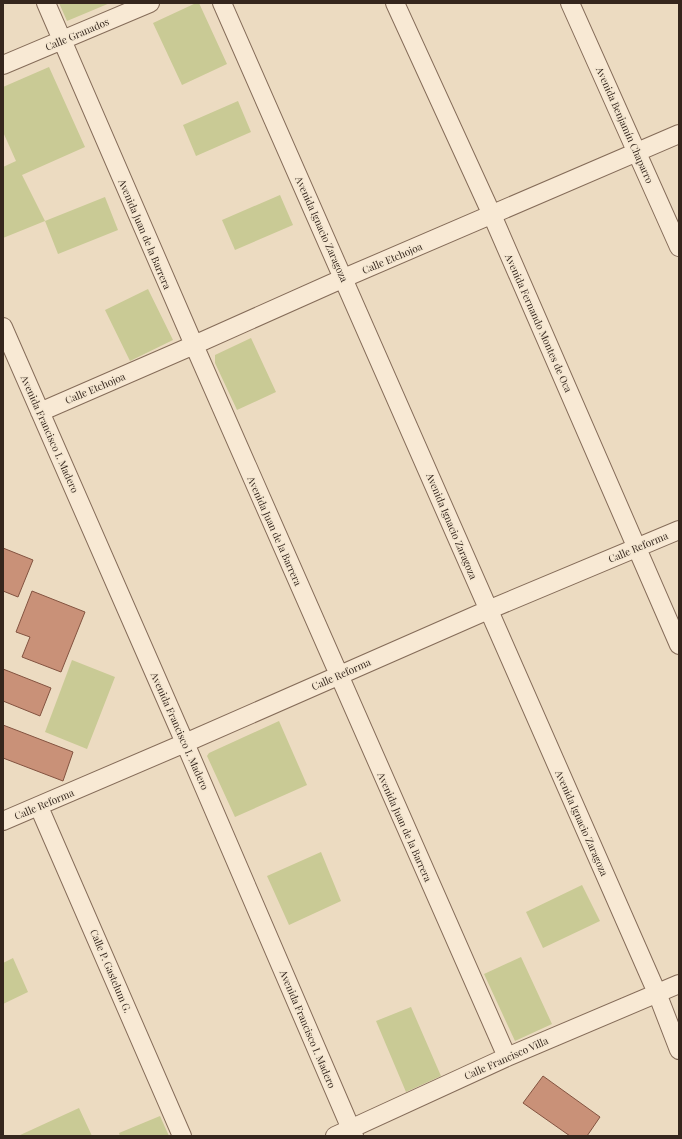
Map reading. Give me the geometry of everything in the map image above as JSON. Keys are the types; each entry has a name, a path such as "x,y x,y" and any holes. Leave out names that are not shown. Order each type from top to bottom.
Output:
{"street":[{"name":"Avenida Juan de la Barrera","path":"46,3 338,675 507,1057"},
{"name":"Calle Granados","path":"3,66 150,3"},
{"name":"Avenida Ignacio Zaragoza","path":"222,3 657,993 679,1050"},
{"name":"Avenida Fernando Montes de Oca","path":"395,3 492,215 679,646"},
{"name":"Avenida Benjamín Chaparro","path":"570,3 679,247"},
{"name":"Calle Etchojoa","path":"40,412 344,278 679,134"},
{"name":"Avenida Francisco I. Madero","path":"3,327 185,743 347,1134"},
{"name":"Calle Reforma","path":"3,821 39,807 488,610 679,530"},
{"name":"Calle P. Gastelum G.","path":"39,807 182,1136"},
{"name":"Calle Francisco Villa","path":"347,1134 507,1057 679,984"}],"green space":[{"path":"59,3 110,3 67,21"},
{"path":"199,3 227,64 182,85 153,23"},
{"path":"49,67 85,147 22,175 45,221 3,238 3,167 16,161 3,132 3,87"},
{"path":"238,101 251,132 196,156 183,125"},
{"path":"280,195 293,225 235,250 222,220"},
{"path":"105,197 118,230 58,254 45,221"},
{"path":"148,289 173,340 130,361 105,310"},
{"path":"251,338 276,392 237,410 215,363 215,355"},
{"path":"72,660 115,677 87,749 45,732"},
{"path":"279,721 307,785 235,817 207,756 209,753"},
{"path":"321,852 341,901 289,925 267,876"},
{"path":"582,885 600,921 543,948 526,912"},
{"path":"521,957 552,1024 515,1041 484,974"},
{"path":"13,958 28,992 3,1004 3,963"},
{"path":"411,1007 441,1076 406,1092 376,1021"},
{"path":"79,1108 92,1136 18,1136"},
{"path":"160,1116 169,1136 120,1136 119,1133"}],"building":[{"path":"3,548 33,560 18,597 3,591"},
{"path":"32,591 85,612 61,672 22,657 30,637 16,632"},
{"path":"3,669 51,688 40,716 3,701"},
{"path":"3,725 73,752 63,781 3,758"},
{"path":"543,1076 600,1117 587,1136 570,1136 523,1103"}]}
